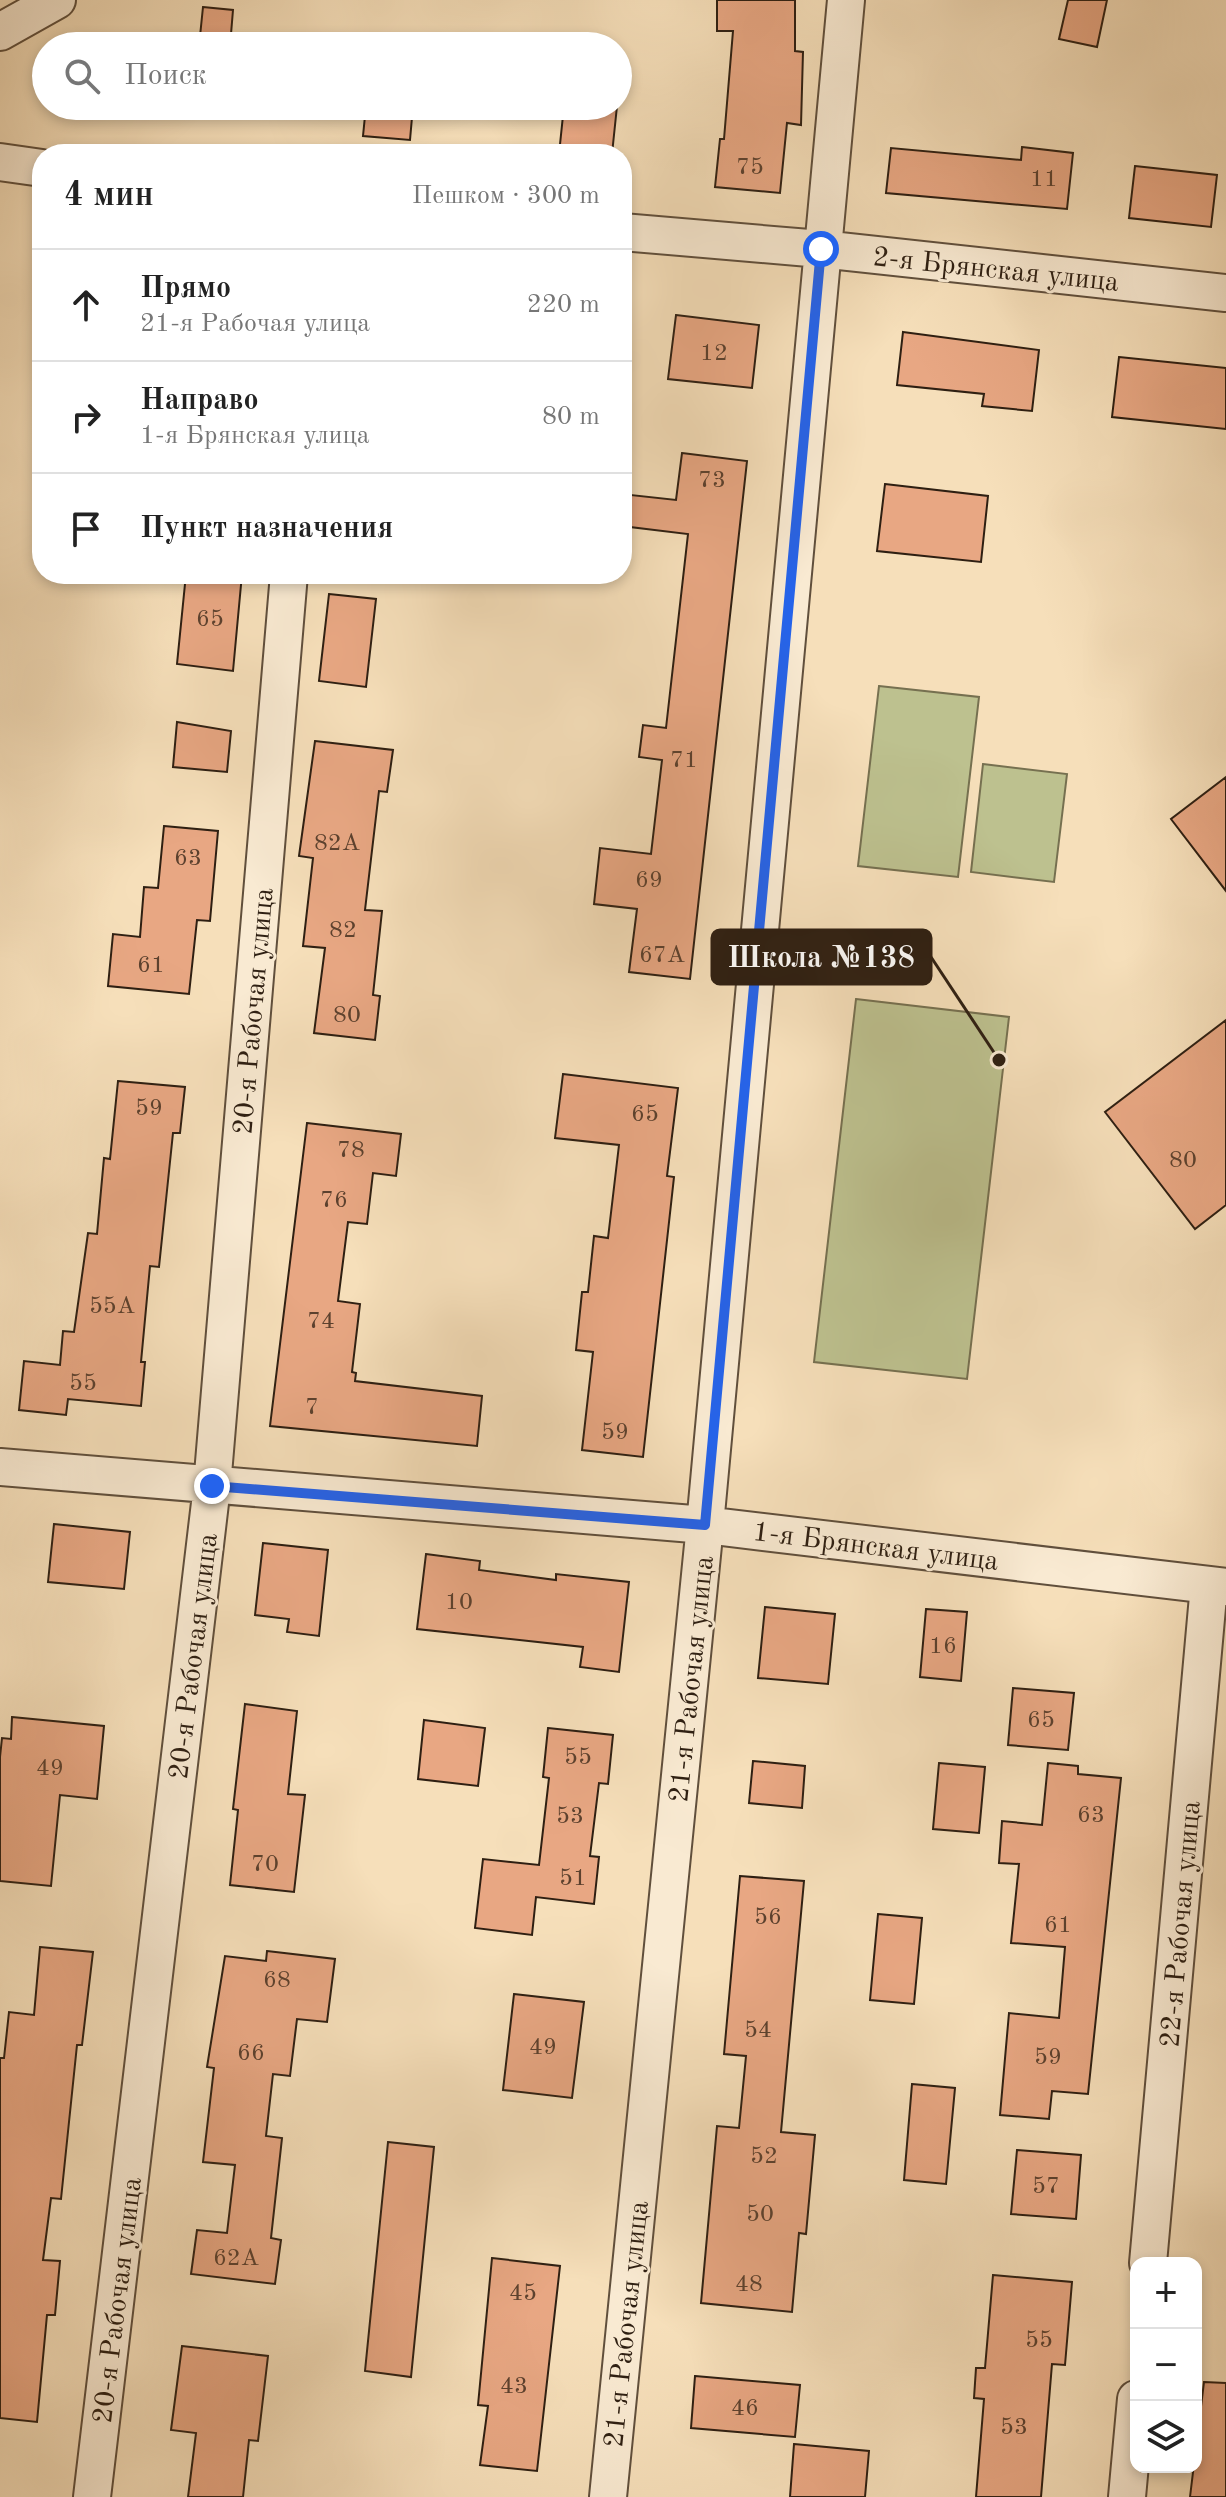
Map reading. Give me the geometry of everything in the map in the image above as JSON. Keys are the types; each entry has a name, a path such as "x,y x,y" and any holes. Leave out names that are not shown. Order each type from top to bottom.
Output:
{"street":[{"path":"0,32 57,0"},
{"name":"21-я Рабочая улица","path":"608,2497 705,1525 846,0"},
{"path":"0,162 32,167"},
{"name":"2-я Брянская улица","path":"632,233 821,249 1226,293"},
{"name":"20-я Рабочая улица","path":"92,2497 212,1486 288,584"},
{"name":"1-я Брянская улица","path":"0,1467 705,1525 1218,1586"},
{"name":"22-я Рабочая улица","path":"1149,2257 1218,1586"},
{"path":"1127,2497 1136,2401"}],"green space":[{"path":"879,686 979,697 958,877 858,866"},
{"path":"983,764 1067,774 1054,882 971,872"},
{"path":"856,999 1009,1017 967,1379 814,1362"}],"building":[{"path":"717,0 795,0 795,51 803,52 801,125 787,123 780,193 715,187 720,139 724,139 733,31 717,31"},
{"path":"1068,0 1107,0 1097,47 1059,39"},
{"path":"203,7 233,10 231,32 200,32"},
{"path":"365,120 412,120 410,140 363,136"},
{"path":"563,120 616,120 613,144 560,144"},
{"path":"1022,147 1073,153 1067,209 886,193 891,148 1021,160"},
{"path":"1135,166 1217,175 1211,227 1129,218"},
{"path":"676,315 759,325 752,388 668,379"},
{"path":"903,332 1039,350 1032,411 982,406 984,394 897,385"},
{"path":"1119,357 1226,368 1226,429 1112,417"},
{"path":"682,453 747,461 690,979 629,972 637,909 594,904 600,848 651,854 662,760 639,757 643,725 666,728 688,534 632,527 632,495 676,500"},
{"path":"885,484 988,496 981,562 877,551"},
{"path":"185,584 241,584 233,671 177,664"},
{"path":"329,594 376,599 366,687 319,681"},
{"path":"177,722 231,731 227,772 173,767"},
{"path":"315,741 393,750 387,792 379,791 365,910 382,911 373,995 380,996 375,1040 314,1033 325,948 303,946 313,858 299,856"},
{"path":"1226,777 1226,891 1171,819"},
{"path":"164,826 218,831 210,921 197,920 189,994 108,986 113,934 140,937 144,887 158,888"},
{"path":"1226,1020 1226,1205 1195,1229 1105,1112"},
{"path":"563,1074 678,1088 667,1176 674,1177 643,1457 582,1450 593,1352 576,1350 582,1292 588,1292 594,1236 608,1238 619,1145 555,1138"},
{"path":"118,1081 185,1087 180,1133 173,1133 159,1267 150,1266 141,1362 145,1362 141,1406 68,1399 66,1415 19,1410 24,1361 60,1365 63,1331 74,1332 88,1233 97,1234 104,1158 110,1159"},
{"path":"307,1123 401,1134 396,1176 373,1173 367,1224 348,1222 338,1301 360,1304 352,1372 356,1373 355,1381 482,1396 477,1446 270,1426"},
{"path":"54,1524 130,1532 124,1589 48,1582"},
{"path":"263,1543 328,1550 319,1636 287,1632 289,1619 255,1615"},
{"path":"426,1554 480,1561 479,1570 556,1580 556,1574 629,1582 619,1672 580,1667 583,1647 417,1629"},
{"path":"765,1607 835,1614 828,1684 758,1678"},
{"path":"926,1609 967,1612 961,1681 920,1677"},
{"path":"1013,1688 1074,1693 1068,1750 1008,1745"},
{"path":"245,1704 297,1711 288,1794 305,1795 294,1892 230,1885 238,1810 233,1809"},
{"path":"12,1717 104,1726 97,1799 60,1795 51,1886 0,1881 0,1757 2,1738 11,1739"},
{"path":"424,1720 485,1728 478,1786 418,1779"},
{"path":"548,1728 613,1735 608,1784 599,1783 590,1856 599,1857 594,1904 536,1897 532,1935 475,1928 483,1859 539,1865 549,1778 543,1777"},
{"path":"753,1761 805,1766 802,1808 749,1803"},
{"path":"939,1763 985,1767 979,1833 933,1829"},
{"path":"1048,1763 1078,1766 1078,1774 1121,1778 1088,2094 1052,2091 1049,2119 1000,2115 1009,2013 1059,2018 1065,1947 1011,1943 1019,1864 999,1863 1002,1821 1042,1825"},
{"path":"740,1876 804,1881 781,2132 815,2135 806,2234 799,2233 792,2312 701,2303 717,2126 739,2128 746,2056 724,2054"},
{"path":"878,1914 922,1918 914,2004 870,2000"},
{"path":"40,1947 93,1952 82,2045 77,2045 61,2199 51,2198 43,2260 60,2261 55,2315 47,2315 37,2422 0,2418 0,2058 4,2058 9,2012 34,2015"},
{"path":"267,1951 335,1959 327,2022 297,2019 290,2076 273,2074 266,2136 282,2138 271,2238 281,2240 275,2284 191,2274 197,2230 227,2233 235,2165 203,2162 214,2068 207,2067 225,1956 266,1961"},
{"path":"514,1994 584,2002 572,2098 503,2090"},
{"path":"912,2084 955,2088 946,2184 904,2180"},
{"path":"388,2142 434,2147 411,2377 365,2371"},
{"path":"1017,2150 1081,2155 1076,2219 1011,2214"},
{"path":"492,2258 560,2266 537,2471 480,2465 488,2406 478,2405"},
{"path":"993,2275 1072,2282 1065,2365 1052,2364 1041,2497 976,2497 984,2399 974,2398 976,2368 985,2368"},
{"path":"182,2346 268,2356 258,2441 249,2440 243,2497 188,2497 196,2433 171,2430"},
{"path":"695,2376 800,2385 795,2437 691,2428"},
{"path":"1204,2382 1226,2383 1226,2497 1190,2497 1193,2473 1202,2473"},
{"path":"794,2444 869,2451 865,2497 790,2497"}],"place":[{"name":"Школа №138","path":"999,1060"}],"route":[{"path":"212,1486 705,1525 821,249"}]}
